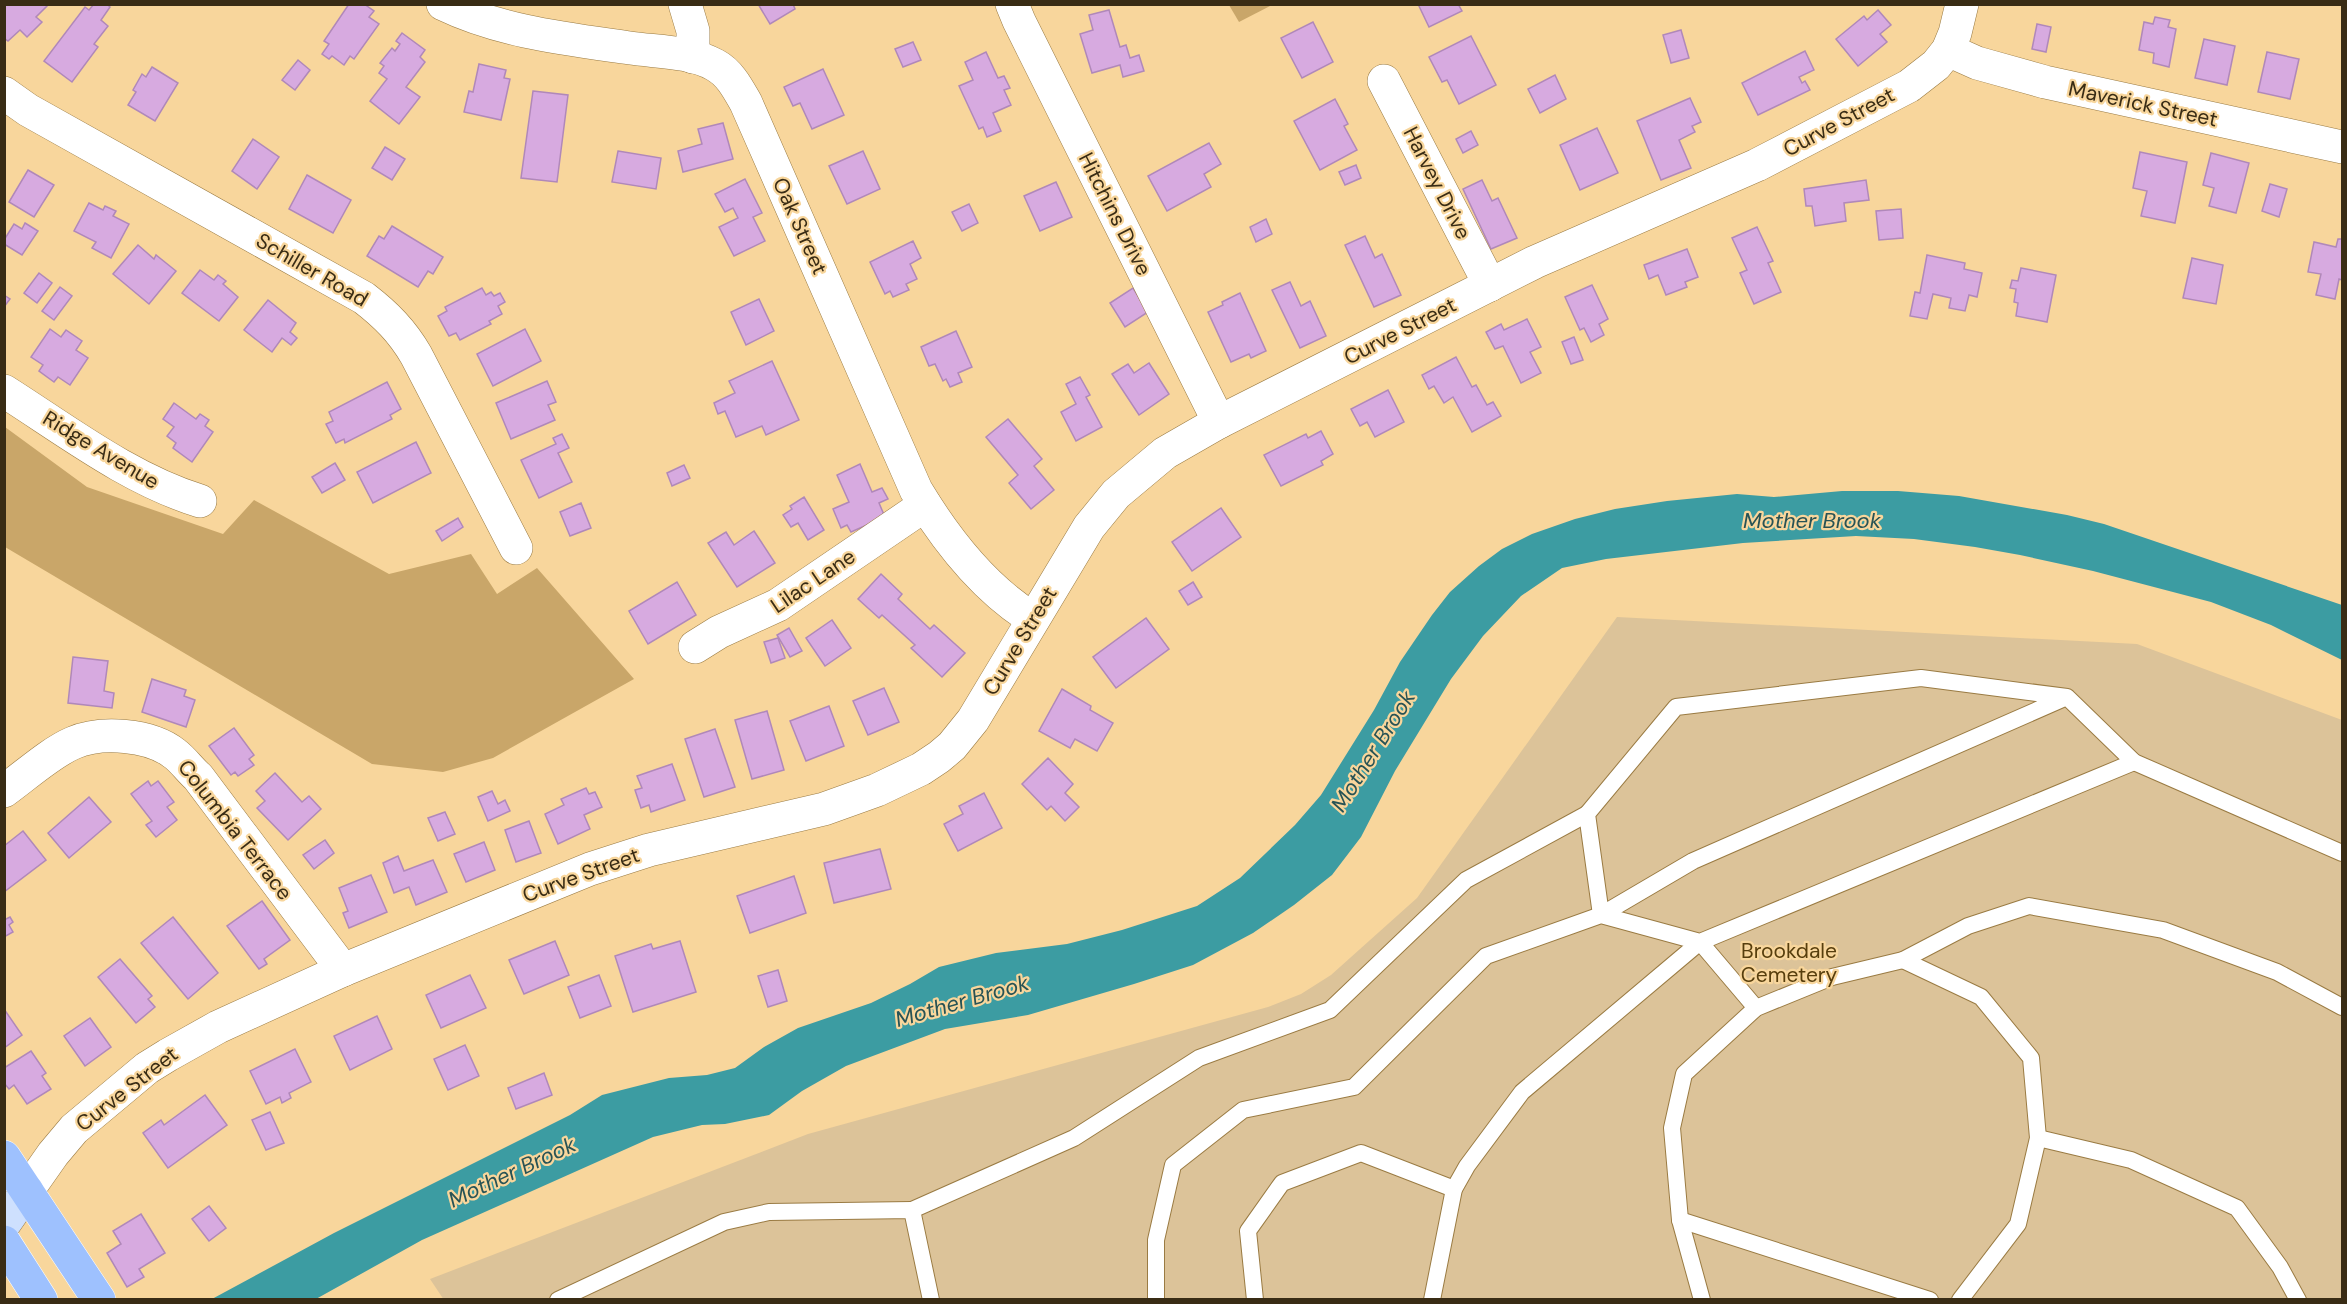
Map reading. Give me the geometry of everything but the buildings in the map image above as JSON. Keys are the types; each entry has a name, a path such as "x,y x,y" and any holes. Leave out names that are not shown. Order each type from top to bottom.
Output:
{"main road":[{"path":"4,1157 99,1299"},
{"path":"4,1242 41,1299"}],"street":[{"name":"Oak Street","path":"443,4 477,18 535,34 693,57 718,66 728,75 746,103 908,473 925,505 952,545 991,588 1033,619"},
{"path":"685,4 693,31 693,57"},
{"name":"Hitchins Drive","path":"1012,4 1219,422"},
{"name":"Curve Street","path":"27,1191 74,1129 147,1068 218,1027 344,970 482,912 618,859 824,809 900,780 939,757 962,734 1089,527 1116,494 1165,453 1219,422 1490,285 1564,249 1757,165 1909,86 1936,65 1948,50 1962,4"},
{"name":"Maverick Street","path":"1948,50 1992,68 2045,82 2343,147"},
{"name":"Harvey Drive","path":"1384,81 1490,285"},
{"name":"Schiller Road","path":"4,93 28,110 354,292 381,311 406,338 516,548"},
{"name":"Ridge Avenue","path":"4,391 133,473 152,483 201,501"},
{"name":"Lilac Lane","path":"695,647 718,632 778,605 925,505"},
{"name":"Columbia Terrace","path":"4,791 58,752 88,739 126,738 145,740 161,746 175,754 198,777 344,970"},
{"path":"4,1224 27,1191"}],"lane":[{"path":"558,1299 724,1222 769,1212 912,1210 1074,1138 1198,1058 1330,1010 1466,880 1587,814 1676,707 1921,678 2067,697 2134,762 2343,853"},
{"path":"1156,1299 1155,1240 1173,1165 1243,1110 1354,1087 1486,956 1601,915 1693,861 2067,697"},
{"path":"1432,1299 1454,1189 1467,1166 1522,1092 1700,942 2134,762"},
{"path":"1587,814 1601,915"},
{"path":"1702,1299 1680,1220 1672,1128 1684,1074 1756,1008 1832,977 1903,960 1968,926 2029,906 2163,930 2277,972 2343,1007"},
{"path":"1601,915 1700,942 1756,1008"},
{"path":"1903,960 1981,997 2031,1058 2038,1138 2018,1224 1960,1299"},
{"path":"2038,1138 2131,1160 2237,1208 2280,1267 2298,1299"},
{"path":"1255,1299 1248,1232 1282,1183 1361,1152 1454,1189"},
{"path":"912,1210 930,1299"},
{"path":"1680,1220 1930,1299"}],"green space":[{"name":"Brookdale Cemetery","path":"1617,617 2137,644 2342,720 2342,1299 444,1300 430,1279 808,1134 1268,1007 1301,994 1331,975 1417,898"}],"shaded area":[{"path":"1229,5 1272,5 1239,22"},
{"path":"5,427 87,487 223,534 254,500 389,574 471,554 497,594 537,568 634,679 493,758 443,772 372,764 5,547"}],"water":[{"name":"Mother Brook","path":"1842,491 1898,491 1959,496 2067,515 2104,524 2342,605 2342,660 2271,625 2211,602 2093,571 2020,555 1914,539 1856,536 1743,543 1606,559 1562,568 1521,596 1483,636 1451,679 1395,771 1361,837 1332,875 1253,933 1193,965 1028,1015 945,1029 846,1066 802,1091 769,1115 725,1124 702,1125 653,1137 422,1240 316,1299 212,1299 334,1233 570,1115 602,1095 669,1078 707,1075 735,1068 764,1047 798,1028 871,1003 939,967 996,953 1067,944 1122,930 1197,906 1240,878 1295,825 1321,795 1374,710 1400,662 1450,592 1502,549 1532,534 1575,519 1615,509 1667,501 1737,494 1774,497"}]}
